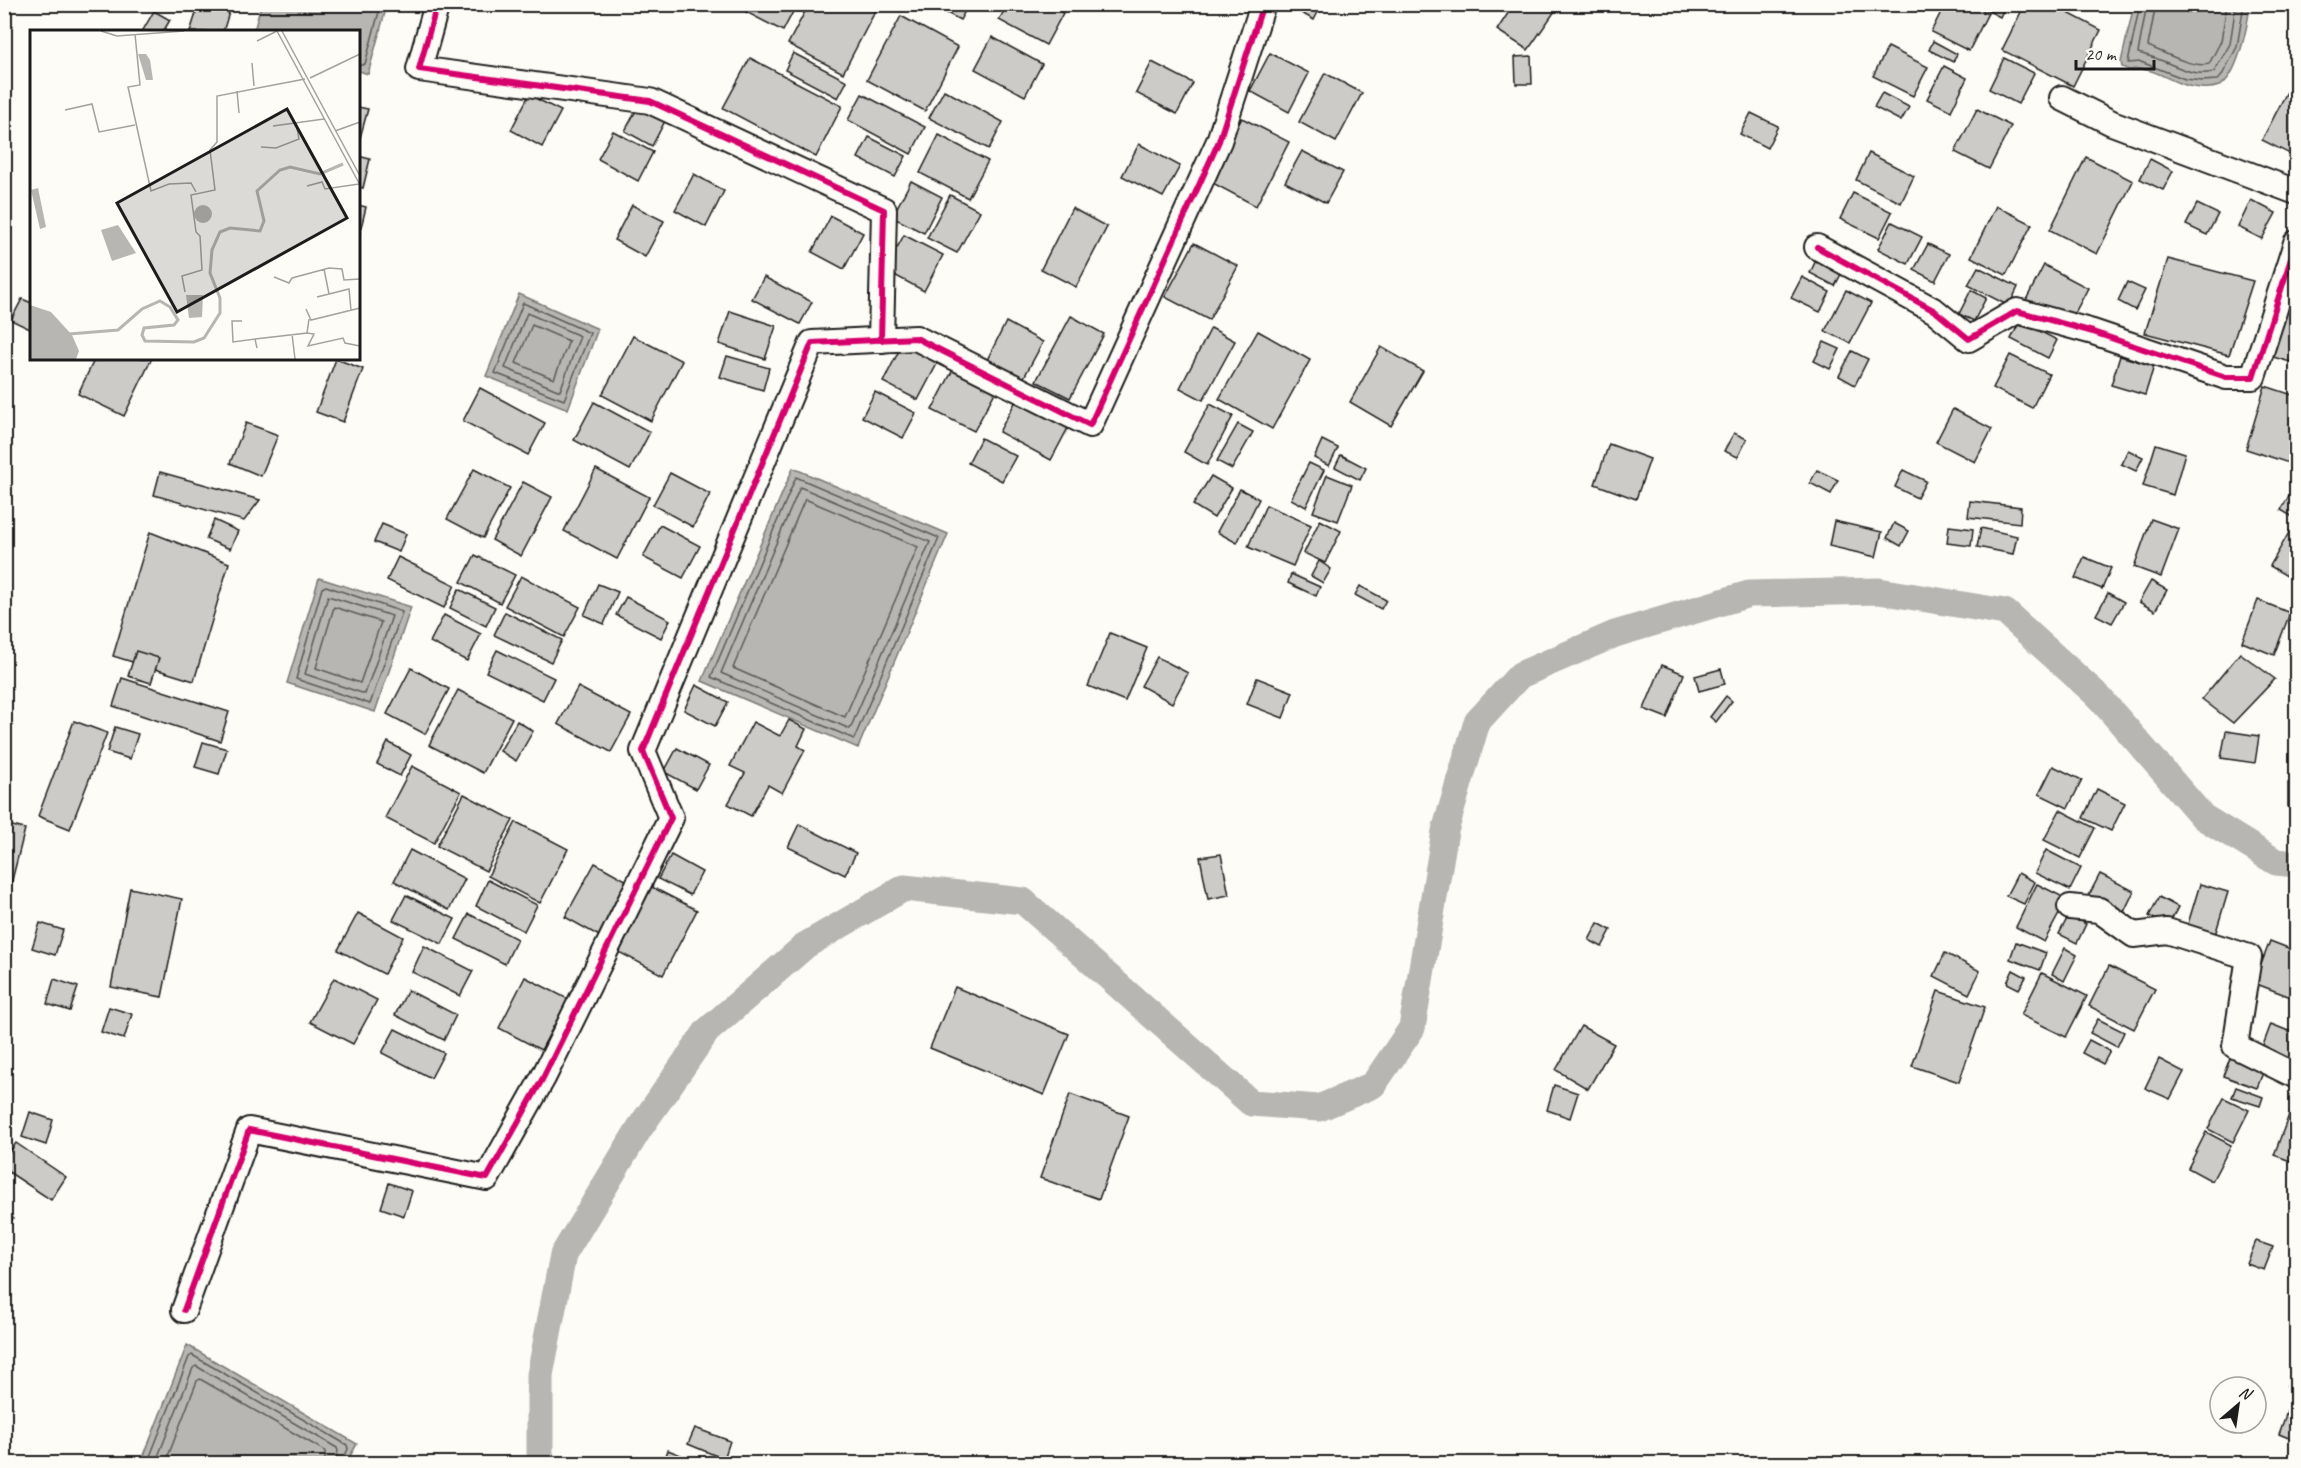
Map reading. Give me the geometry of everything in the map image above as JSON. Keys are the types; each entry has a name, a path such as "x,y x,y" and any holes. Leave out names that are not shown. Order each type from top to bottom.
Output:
{"street":[{"path":"437,4 419,69 650,101 884,210 881,340"},
{"path":"184,1310 249,1130 487,1178 543,1078 671,818 643,751 812,343 916,338 1090,424 1220,141 1263,4"},
{"path":"2062,98 2112,123 2296,192"},
{"path":"1817,247 1935,311 1969,339 2017,311 2092,332 2226,377 2253,377 2296,243"},
{"path":"2070,906 2099,910 2134,935 2167,932 2249,957 2235,1046 2296,1076"}],"water":[{"path":"261,5 387,5 368,74 360,71 360,30 254,30"},
{"path":"2134,5 2250,5 2237,62 2226,81 2215,87 2195,87 2143,69 2129,70 2122,67 2121,62"},
{"path":"519,294 598,329 568,409 486,376"},
{"path":"793,468 948,534 858,748 702,681"},
{"path":"319,578 411,607 375,712 287,683"},
{"path":"187,1345 357,1444 346,1463 141,1463"}],"building":[{"path":"199,4 231,6 224,30 191,30"},
{"path":"750,4 797,4 783,31 746,12"},
{"path":"809,4 879,4 843,73 788,44"},
{"path":"930,4 969,4 960,20"},
{"path":"1008,4 1047,4 1063,13 1046,45 999,20"},
{"path":"1285,4 1322,4 1314,20"},
{"path":"1514,4 1545,4 1555,11 1528,50 1497,30"},
{"path":"1945,4 1970,4 1988,13 1969,51 1931,32"},
{"path":"1975,4 2006,4 2000,17"},
{"path":"2025,4 2051,4 2101,30 2073,86 2002,50"},
{"path":"154,11 170,20 164,30 143,30"},
{"path":"901,16 958,47 925,111 867,80"},
{"path":"992,37 1042,64 1025,96 975,69"},
{"path":"1933,41 1957,54 1953,62 1929,50"},
{"path":"1888,47 1928,67 1913,96 1873,76"},
{"path":"793,53 847,81 838,98 785,70"},
{"path":"1270,53 1309,73 1289,112 1250,91"},
{"path":"1531,56 1532,84 1516,84 1515,57"},
{"path":"750,58 842,106 816,157 723,108"},
{"path":"2004,58 2034,73 2018,104 1989,89"},
{"path":"1152,62 1193,83 1177,114 1136,93"},
{"path":"1944,66 1967,78 1951,111 1927,99"},
{"path":"1325,73 1362,93 1336,142 1299,122"},
{"path":"2290,86 2296,89 2296,157 2262,140"},
{"path":"944,90 1003,122 989,149 929,118"},
{"path":"1882,93 1909,107 1901,121 1874,107"},
{"path":"862,94 925,127 911,154 848,120"},
{"path":"529,95 561,111 542,147 511,130"},
{"path":"639,105 666,119 652,146 625,131"},
{"path":"360,107 368,109 360,138"},
{"path":"1977,109 2011,126 1989,169 1955,152"},
{"path":"1751,113 1778,126 1767,148 1740,134"},
{"path":"1242,118 1289,142 1256,206 1209,181"},
{"path":"613,131 653,152 638,181 598,159"},
{"path":"939,135 988,161 968,198 920,173"},
{"path":"869,137 906,156 895,177 858,158"},
{"path":"1139,144 1180,166 1163,197 1122,176"},
{"path":"1302,151 1343,172 1326,203 1285,182"},
{"path":"1869,153 1914,176 1901,203 1856,180"},
{"path":"360,156 370,159 363,188 360,187"},
{"path":"2086,157 2133,181 2097,254 2050,230"},
{"path":"2150,159 2173,171 2163,190 2140,179"},
{"path":"694,174 724,191 706,227 675,210"},
{"path":"911,181 942,197 924,233 892,217"},
{"path":"1853,193 1892,212 1879,238 1840,219"},
{"path":"950,195 980,211 957,253 927,238"},
{"path":"2251,200 2276,213 2262,239 2238,227"},
{"path":"2197,204 2218,214 2207,235 2186,225"},
{"path":"632,205 664,221 645,257 614,240"},
{"path":"360,206 366,207 360,232"},
{"path":"1996,206 2032,224 2006,275 1971,257"},
{"path":"1072,208 1107,227 1076,287 1041,269"},
{"path":"831,216 863,233 844,269 812,252"},
{"path":"1892,222 1922,237 1908,264 1878,249"},
{"path":"904,235 943,255 924,291 885,270"},
{"path":"1194,243 1238,266 1209,320 1165,297"},
{"path":"1928,244 1949,254 1935,281 1914,270"},
{"path":"1817,258 1842,272 1835,286 1810,273"},
{"path":"2168,259 2253,281 2229,355 2145,333"},
{"path":"2044,265 2088,288 2069,324 2025,302"},
{"path":"1978,267 2018,287 2009,306 1968,285"},
{"path":"764,277 812,302 800,324 752,299"},
{"path":"1802,277 1830,292 1820,312 1791,298"},
{"path":"2127,282 2145,290 2135,310 2118,301"},
{"path":"2291,287 2296,289 2294,363 2273,357"},
{"path":"1846,290 1871,303 1850,343 1825,331"},
{"path":"1971,290 1986,298 1974,321 1959,314"},
{"path":"22,299 30,302 30,329 11,320"},
{"path":"730,311 776,326 765,359 719,344"},
{"path":"1071,316 1104,334 1070,398 1036,381"},
{"path":"2020,321 2057,340 2048,358 2011,339"},
{"path":"1006,322 1043,342 1023,379 987,360"},
{"path":"1211,328 1235,341 1203,400 1180,388"},
{"path":"1258,331 1310,360 1272,429 1219,399"},
{"path":"633,336 682,361 651,421 602,395"},
{"path":"1824,342 1840,349 1830,369 1814,361"},
{"path":"903,343 938,362 918,400 883,382"},
{"path":"1381,347 1423,371 1391,426 1350,402"},
{"path":"1852,351 1868,359 1855,385 1839,376"},
{"path":"2010,355 2049,374 2032,408 1993,388"},
{"path":"727,356 769,368 763,390 720,377"},
{"path":"2120,356 2154,366 2145,395 2111,385"},
{"path":"94,360 151,360 124,416 78,394"},
{"path":"336,360 363,369 343,422 316,412"},
{"path":"957,362 999,385 974,431 932,410"},
{"path":"2265,386 2296,396 2295,465 2246,449"},
{"path":"480,388 545,423 528,455 463,421"},
{"path":"875,392 916,413 903,438 862,417"},
{"path":"1017,399 1069,426 1051,460 999,432"},
{"path":"594,402 650,432 630,470 574,440"},
{"path":"1210,404 1233,416 1207,465 1184,452"},
{"path":"1953,409 1992,429 1975,462 1936,442"},
{"path":"246,423 278,435 261,476 230,463"},
{"path":"1238,424 1253,432 1232,469 1217,461"},
{"path":"1734,433 1747,439 1738,457 1724,451"},
{"path":"981,438 1016,456 1002,481 968,463"},
{"path":"1322,440 1338,448 1329,466 1314,458"},
{"path":"1609,444 1650,459 1636,499 1595,484"},
{"path":"2156,444 2185,453 2173,495 2143,486"},
{"path":"2128,450 2143,457 2136,471 2121,464"},
{"path":"1341,455 1366,468 1360,480 1335,467"},
{"path":"1309,463 1324,470 1306,507 1291,499"},
{"path":"474,469 510,488 483,538 447,519"},
{"path":"596,469 649,497 617,559 564,531"},
{"path":"1817,470 1838,480 1831,494 1810,483"},
{"path":"1903,470 1926,481 1917,498 1895,487"},
{"path":"160,472 260,500 244,521 154,495"},
{"path":"670,473 710,494 693,527 653,505"},
{"path":"1327,475 1352,485 1338,521 1313,512"},
{"path":"1211,476 1232,488 1214,518 1193,505"},
{"path":"523,482 552,497 521,556 492,540"},
{"path":"2296,483 2296,519 2281,510"},
{"path":"1240,489 1259,499 1237,543 1217,532"},
{"path":"1970,501 2021,507 2020,523 1968,517"},
{"path":"1266,505 1311,525 1293,566 1248,547"},
{"path":"2151,519 2179,529 2161,577 2134,567"},
{"path":"214,520 238,531 230,549 206,539"},
{"path":"1320,520 1341,531 1325,563 1304,553"},
{"path":"1834,521 1882,532 1876,557 1829,546"},
{"path":"1894,523 1909,531 1901,546 1887,538"},
{"path":"382,524 406,534 399,552 374,542"},
{"path":"660,525 700,546 683,578 643,557"},
{"path":"1949,526 1973,529 1971,546 1947,543"},
{"path":"1981,528 2017,536 2013,554 1977,547"},
{"path":"2291,529 2296,532 2296,566 2290,578 2270,566"},
{"path":"150,532 229,563 194,681 113,656"},
{"path":"475,555 515,575 500,603 461,582"},
{"path":"398,557 455,585 444,608 387,580"},
{"path":"2084,557 2111,568 2102,589 2075,578"},
{"path":"1319,561 1331,569 1323,583 1311,576"},
{"path":"1291,574 1320,587 1316,596 1288,583"},
{"path":"521,576 580,607 564,637 505,606"},
{"path":"2151,581 2167,590 2155,611 2139,602"},
{"path":"598,584 618,592 604,624 584,615"},
{"path":"1360,586 1386,600 1381,609 1355,595"},
{"path":"459,589 495,607 486,626 450,608"},
{"path":"2108,593 2124,602 2112,623 2096,615"},
{"path":"626,597 670,620 661,638 616,615"},
{"path":"2258,600 2290,613 2274,655 2242,642"},
{"path":"505,612 562,640 551,662 494,635"},
{"path":"444,615 481,634 467,661 430,642"},
{"path":"1110,633 1147,648 1125,701 1088,686"},
{"path":"497,650 554,678 543,700 486,672"},
{"path":"136,651 159,658 151,683 128,676"},
{"path":"2240,653 2275,679 2233,723 2202,699"},
{"path":"1157,657 1188,673 1172,703 1141,686"},
{"path":"1662,665 1684,674 1667,718 1644,709"},
{"path":"411,668 449,689 425,734 387,714"},
{"path":"1721,669 1725,684 1699,691 1695,676"},
{"path":"122,678 229,712 220,741 113,706"},
{"path":"1257,678 1293,692 1283,718 1247,704"},
{"path":"696,685 728,702 715,726 684,710"},
{"path":"578,687 631,715 611,752 558,724"},
{"path":"458,690 512,718 483,773 429,745"},
{"path":"1726,696 1732,701 1716,722 1710,717"},
{"path":"789,720 806,729 798,746 805,750 782,793 768,785 751,816 728,804 745,773 730,766 753,722 780,736"},
{"path":"74,721 107,733 70,829 38,816"},
{"path":"517,721 533,731 516,761 500,751"},
{"path":"115,727 138,734 130,759 107,752"},
{"path":"2226,731 2259,736 2255,763 2221,758"},
{"path":"203,742 227,749 219,774 195,767"},
{"path":"388,742 411,755 400,776 377,764"},
{"path":"677,748 709,765 696,789 664,772"},
{"path":"412,766 461,792 434,843 385,818"},
{"path":"2053,766 2082,780 2068,808 2039,794"},
{"path":"2288,783 2296,783 2296,807 2288,807"},
{"path":"2097,789 2125,803 2111,831 2083,818"},
{"path":"464,794 513,820 486,871 437,846"},
{"path":"2060,810 2095,828 2080,858 2044,840"},
{"path":"516,822 568,849 540,903 488,876"},
{"path":"4,824 25,829 4,912"},
{"path":"799,824 856,853 845,875 788,847"},
{"path":"410,850 465,879 449,910 394,881"},
{"path":"2046,850 2081,868 2070,890 2035,873"},
{"path":"1221,854 1229,895 1208,899 1200,857"},
{"path":"671,855 702,872 690,895 658,879"},
{"path":"595,863 631,883 601,937 565,917"},
{"path":"2018,873 2035,882 2024,904 2006,896"},
{"path":"2100,874 2134,891 2123,914 2088,897"},
{"path":"488,880 537,905 524,931 476,906"},
{"path":"644,883 697,910 663,975 611,948"},
{"path":"2037,884 2067,899 2044,942 2016,927"},
{"path":"2200,884 2228,892 2215,935 2187,927"},
{"path":"130,888 182,899 162,997 111,987"},
{"path":"406,895 455,919 442,944 393,920"},
{"path":"2159,897 2178,907 2168,926 2149,916"},
{"path":"358,913 403,937 384,974 338,950"},
{"path":"469,914 517,939 505,964 456,939"},
{"path":"2069,915 2086,924 2077,943 2059,934"},
{"path":"40,923 63,930 55,955 32,948"},
{"path":"1598,923 1611,930 1602,947 1589,940"},
{"path":"2270,941 2296,951 2296,999 2254,983"},
{"path":"2016,942 2046,953 2040,970 2010,959"},
{"path":"424,946 473,971 460,996 412,972"},
{"path":"2065,948 2077,955 2064,981 2052,974"},
{"path":"1945,953 1980,971 1969,994 1934,976"},
{"path":"2109,966 2155,989 2134,1029 2089,1006"},
{"path":"2013,970 2026,977 2019,989 2007,983"},
{"path":"2042,973 2087,996 2066,1037 2021,1015"},
{"path":"525,977 568,999 541,1050 499,1028"},
{"path":"334,978 377,1000 353,1044 310,1022"},
{"path":"54,979 78,987 70,1011 47,1004"},
{"path":"955,987 1069,1034 1044,1095 930,1048"},
{"path":"408,990 456,1015 444,1040 395,1015"},
{"path":"1938,991 1985,1007 1959,1082 1912,1066"},
{"path":"109,1007 132,1014 124,1039 101,1032"},
{"path":"2098,1019 2124,1032 2117,1047 2090,1033"},
{"path":"2271,1024 2296,1034 2296,1061 2262,1048"},
{"path":"1581,1026 1614,1044 1588,1089 1556,1070"},
{"path":"395,1029 444,1053 431,1078 382,1053"},
{"path":"2089,1040 2110,1051 2103,1064 2082,1053"},
{"path":"2232,1053 2266,1065 2257,1088 2223,1076"},
{"path":"2159,1059 2184,1072 2170,1099 2145,1088"},
{"path":"1554,1085 1578,1093 1570,1118 1547,1110"},
{"path":"2236,1087 2263,1097 2260,1106 2232,1097"},
{"path":"1070,1094 1129,1116 1099,1199 1040,1178"},
{"path":"2296,1096 2296,1163 2274,1155"},
{"path":"2224,1098 2249,1110 2233,1142 2208,1129"},
{"path":"30,1112 53,1120 46,1145 22,1137"},
{"path":"2206,1132 2231,1145 2212,1181 2188,1168"},
{"path":"16,1143 66,1177 51,1200 4,1169 4,1160"},
{"path":"389,1183 412,1191 404,1216 381,1208"},
{"path":"4,1214 13,1218 4,1235"},
{"path":"2256,1241 2273,1247 2264,1270 2247,1264"},
{"path":"2296,1356 2296,1390 2287,1386"},
{"path":"2293,1395 2296,1396 2296,1441 2279,1434"},
{"path":"695,1428 730,1441 724,1459 688,1444"},
{"path":"668,1450 698,1462 697,1464 663,1464"}],"waterway":[{"path":"540,1464 540,1375 563,1255 639,1129 707,1031 806,945 904,888 1023,901 1251,1103 1319,1108 1373,1085 1412,1028 1445,831 1477,722 1520,675 1615,634 1749,594 1879,591 2005,612 2098,696 2203,817 2276,862 2296,864"}],"cycle path":[{"path":"437,4 419,69 650,101 884,210 881,340"},
{"path":"184,1310 249,1130 487,1178 543,1078 671,818 643,751 812,343 916,338 1090,425 1219,141 1263,4"},
{"path":"1817,247 1935,311 1969,339 2017,311 2093,332 2226,377 2253,377 2296,243"}]}
